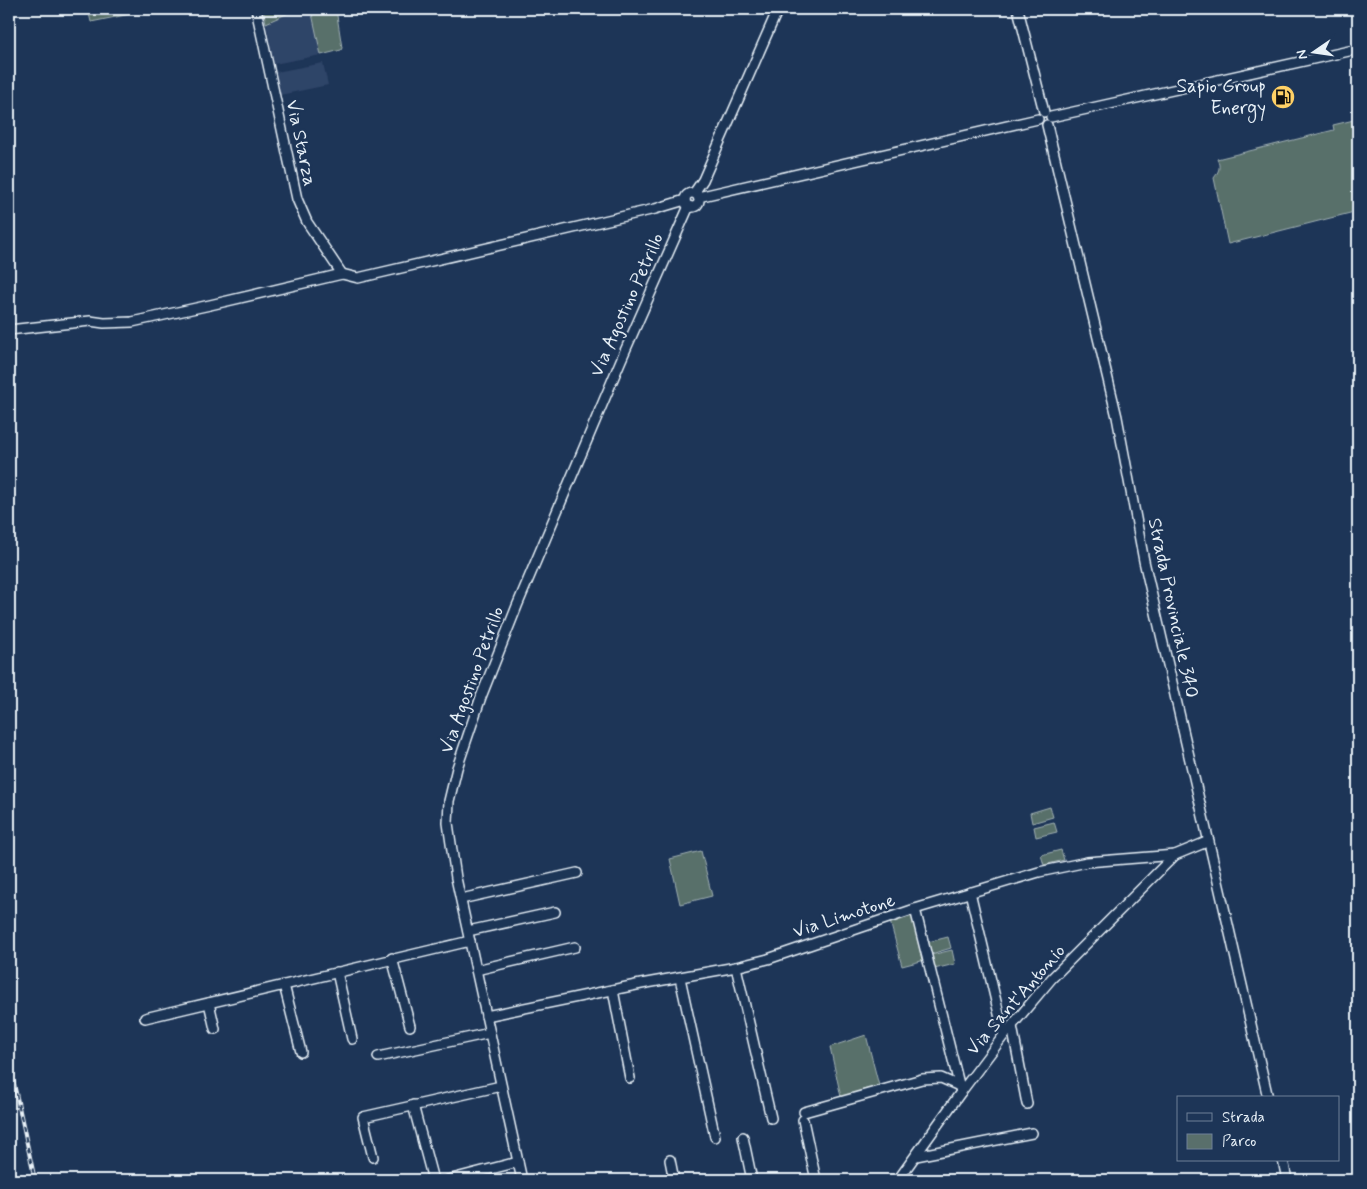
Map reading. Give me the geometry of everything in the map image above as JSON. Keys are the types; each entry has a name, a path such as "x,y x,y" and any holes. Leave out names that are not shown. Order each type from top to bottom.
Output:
{"street":[{"name":"Via Starza","path":"256,9 297,199 307,222 342,274"},
{"path":"9,330 90,321 104,324 132,322 210,306 342,274 358,278 655,209 687,203 694,207 698,204 696,195 778,9"},
{"name":"Strada Provinciale 340","path":"1018,9 1117,417 1144,561 1268,1096"},
{"path":"696,195 1358,49"},
{"name":"Via Agostino Petrillo","path":"522,1180 451,848 448,823 449,801 460,759 481,697 556,510 684,217 687,203"},
{"name":"Via Limotone","path":"486,1016 736,967 915,909 1040,872 1087,862 1175,855 1209,841"},
{"name":"Via Sant'Antonio","path":"898,1180 960,1089 1052,978 1175,855"},
{"path":"461,898 577,873"},
{"path":"970,892 1004,1035"},
{"path":"915,909 960,1089"},
{"path":"145,1018 392,958 555,912"},
{"path":"476,970 575,947"},
{"path":"392,958 410,1026"},
{"path":"736,967 771,1118"},
{"path":"337,972 352,1039"},
{"path":"680,978 715,1137"},
{"path":"284,985 301,1052"},
{"path":"613,990 630,1078"},
{"path":"209,1003 215,1029"},
{"path":"1012,1026 1027,1104"},
{"path":"378,1057 490,1033"},
{"path":"816,1180 803,1116 922,1079 940,1078 960,1089"},
{"path":"373,1157 362,1117 501,1086"},
{"path":"413,1105 433,1180"},
{"path":"916,1156 1032,1133"},
{"path":"743,1137 752,1180"},
{"path":"670,1160 674,1180"},
{"path":"448,1180 518,1162"},
{"path":"1283,1162 1287,1180"}],"shaded area":[{"path":"300,9 311,9 321,55 274,64 266,23 293,11 297,12"},
{"path":"323,63 328,85 280,95 276,72"}],"green space":[{"path":"88,9 155,9 91,22"},
{"path":"263,9 300,9 297,12 293,11 266,23"},
{"path":"311,9 336,9 341,50 321,55"},
{"path":"1358,119 1358,211 1228,244 1214,178 1219,169 1217,159 1334,130 1333,125"},
{"path":"1050,807 1053,817 1032,823 1030,813"},
{"path":"1054,822 1057,832 1036,837 1034,827"},
{"path":"1061,850 1064,860 1044,865 1041,855"},
{"path":"701,851 712,896 680,904 670,859"},
{"path":"914,916 925,960 902,966 890,921"},
{"path":"948,937 951,948 931,954 928,942"},
{"path":"952,950 955,964 934,969 931,955"},
{"path":"866,1035 879,1086 841,1097 830,1047"}],"railway":[{"path":"9,1061 35,1180"}],"place":[{"name":"Sapio Group Energy","path":"1283,97"}]}
